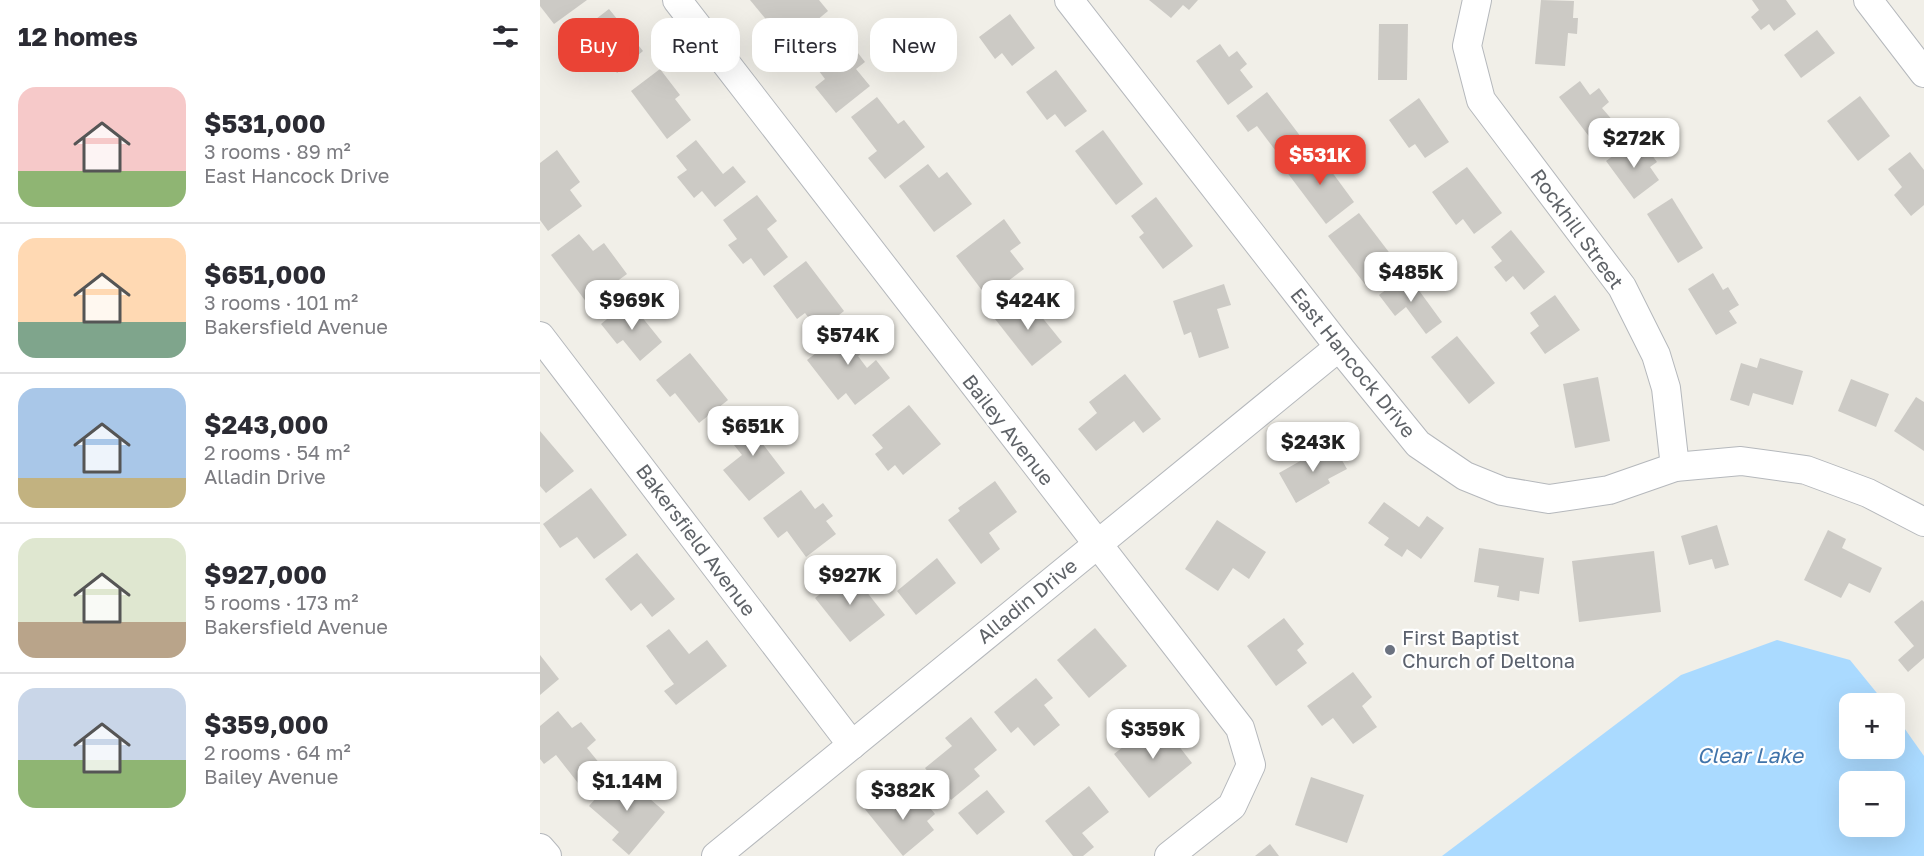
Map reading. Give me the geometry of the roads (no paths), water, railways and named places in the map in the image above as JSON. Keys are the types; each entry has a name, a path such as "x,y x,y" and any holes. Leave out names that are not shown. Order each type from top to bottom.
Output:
{"street":[{"name":"Bailey Avenue","path":"677,0 1240,728 1251,765 1232,806 1169,856"},
{"name":"East Hancock Drive","path":"1069,0 1339,347 1418,444 1465,476 1502,491 1549,499 1609,490 1675,467 1741,461 1806,470 1868,493 1924,522"},
{"name":"Rockhill Street","path":"1477,0 1467,46 1481,100 1622,287 1656,355 1666,388 1675,467"},
{"path":"1883,5 1924,73"},
{"name":"Bakersfield Avenue","path":"540,336 852,745"},
{"name":"Alladin Drive","path":"716,856 1339,347"},
{"path":"540,848 546,856"}],"water":[{"name":"Clear Lake","path":"1777,640 1850,660 1877,693 1839,693 1839,759 1905,759 1905,729 1924,756 1924,856 1442,856 1681,675"}],"place":[{"name":"First Baptist Church of Deltona","path":"1390,650"}]}
